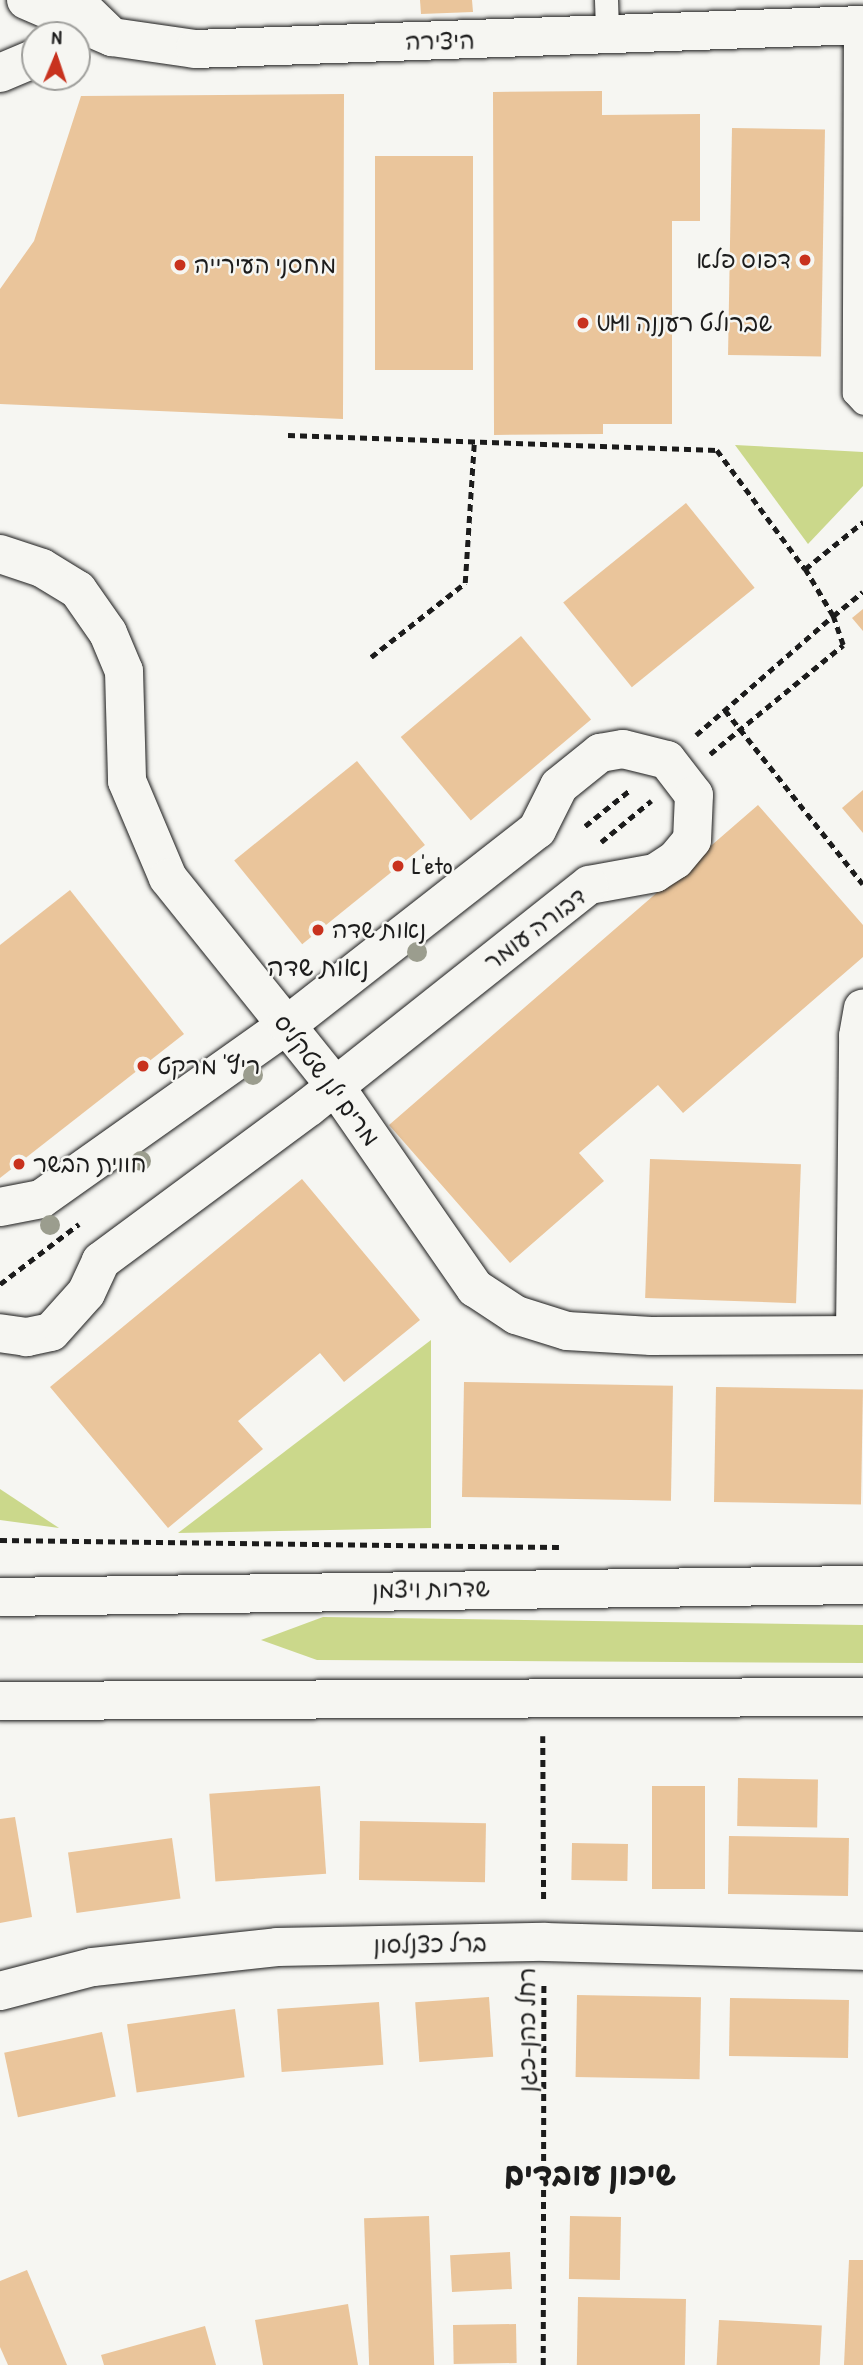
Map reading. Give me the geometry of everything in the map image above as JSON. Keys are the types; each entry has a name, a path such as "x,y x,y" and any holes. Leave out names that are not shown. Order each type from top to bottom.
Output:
{"street":[{"name":"היצירה","path":"26,0 95,41 195,49 606,18 859,25"},
{"path":"74,0 95,41"},
{"path":"0,72 21,64"},
{"name":"מרים ילן שטקליס","path":"0,554 42,568 78,590 108,632 124,671 127,781 168,878 335,1086 475,1288 516,1315 566,1331 651,1336 859,1335"},
{"name":"דבורה עומר","path":"0,1207 41,1199 287,1025 537,830 559,786 600,753 623,749 647,753 667,760 682,775 694,795 696,813 692,840 675,860 644,876 589,885 335,1086 101,1261 86,1293 51,1332 27,1336 0,1334"},
{"path":"859,1335 858,1036 863,1007"},
{"name":"שדרות ויצמן","path":"0,1597 863,1585"},
{"path":"0,1701 543,1695 863,1697"},
{"name":"ברל כצנלסון","path":"0,1991 93,1967 277,1947 545,1942 863,1951"}],"lane":[{"path":"859,25 854,393 863,403"}],"path":[{"path":"288,435 717,450 805,569 863,522"},
{"path":"371,657 465,583 474,442"},
{"path":"843,645 833,617 863,592"},
{"path":"725,710 863,884"},
{"path":"0,1539 571,1547"},
{"name":"רחל כהן-כגן","path":"543,1695 543,2365"}],"green space":[{"path":"735,445 863,452 863,486 808,544"},
{"path":"431,1340 431,1528 178,1533"},
{"path":"0,1489 59,1528 0,1520"},
{"path":"323,1617 863,1625 863,1663 317,1660 261,1640"}],"building":[{"path":"420,0 472,0 473,12 421,14"},
{"name":"UMI שברולט רעננה","path":"602,91 602,115 700,114 700,221 672,221 672,424 603,424 603,434 494,435 493,92"},
{"name":"מחסני העירייה","path":"344,94 343,419 0,404 0,289 34,241 81,96"},
{"path":"732,128 825,130 821,357 728,355"},
{"path":"375,156 473,156 473,370 375,370"},
{"path":"686,503 755,588 632,687 563,602"},
{"path":"863,609 863,631 852,618"},
{"path":"521,636 591,719 471,820 401,737"},
{"path":"357,761 425,845 302,944 234,860"},
{"path":"863,790 863,833 842,808"},
{"path":"758,805 863,925 863,957 683,1113 658,1085 579,1153 604,1181 510,1263 389,1125"},
{"path":"70,890 184,1034 0,1178 0,945"},
{"path":"650,1159 801,1164 796,1303 645,1298"},
{"path":"302,1179 420,1320 344,1382 320,1353 238,1421 263,1449 168,1528 50,1387"},
{"path":"464,1382 673,1386 671,1501 462,1497"},
{"path":"716,1387 863,1390 861,1505 714,1502"},
{"path":"738,1778 818,1779 817,1827 737,1826"},
{"path":"320,1786 326,1874 215,1882 209,1794"},
{"path":"652,1786 705,1786 705,1889 652,1889"},
{"path":"15,1817 32,1917 0,1923 0,1819"},
{"path":"360,1821 486,1823 485,1882 359,1880"},
{"path":"729,1836 849,1838 848,1896 728,1894"},
{"path":"172,1838 180,1898 77,1913 68,1853"},
{"path":"572,1843 628,1844 627,1881 571,1880"},
{"path":"577,1995 701,1997 700,2079 576,2077"},
{"path":"489,1997 493,2057 419,2062 415,2002"},
{"path":"730,1998 849,2000 848,2058 729,2056"},
{"path":"379,2002 383,2065 282,2072 277,2009"},
{"path":"235,2009 245,2077 137,2092 127,2024"},
{"path":"102,2032 116,2097 18,2117 4,2053"},
{"path":"429,2216 434,2365 369,2365 364,2218"},
{"path":"570,2216 621,2217 620,2280 569,2279"},
{"path":"510,2252 512,2289 452,2292 450,2255"},
{"path":"849,2260 863,2260 863,2365 844,2365"},
{"path":"27,2270 67,2365 8,2365 0,2347 0,2281"},
{"path":"578,2297 686,2299 685,2365 577,2365"},
{"path":"348,2304 358,2365 263,2365 255,2320"},
{"path":"719,2320 822,2325 820,2365 717,2365"},
{"path":"516,2324 517,2363 454,2364 453,2325"},
{"path":"205,2326 216,2365 104,2365 101,2355"}],"place":[{"name":"דפוס פלא","path":"805,260"},
{"name":"מחסני העירייה","path":"180,265"},
{"name":"UMI שברולט רעננה","path":"583,323"},
{"name":"L'eto","path":"398,866"},
{"name":"נאות שדה","path":"318,930"},
{"name":"ריץ' מרקט","path":"143,1066"},
{"name":"חווית הבשר","path":"19,1164"}],"district":[{"name":"נאות שדה","path":"318,967"},
{"name":"שיכון עובדים","path":"590,2174"}]}
